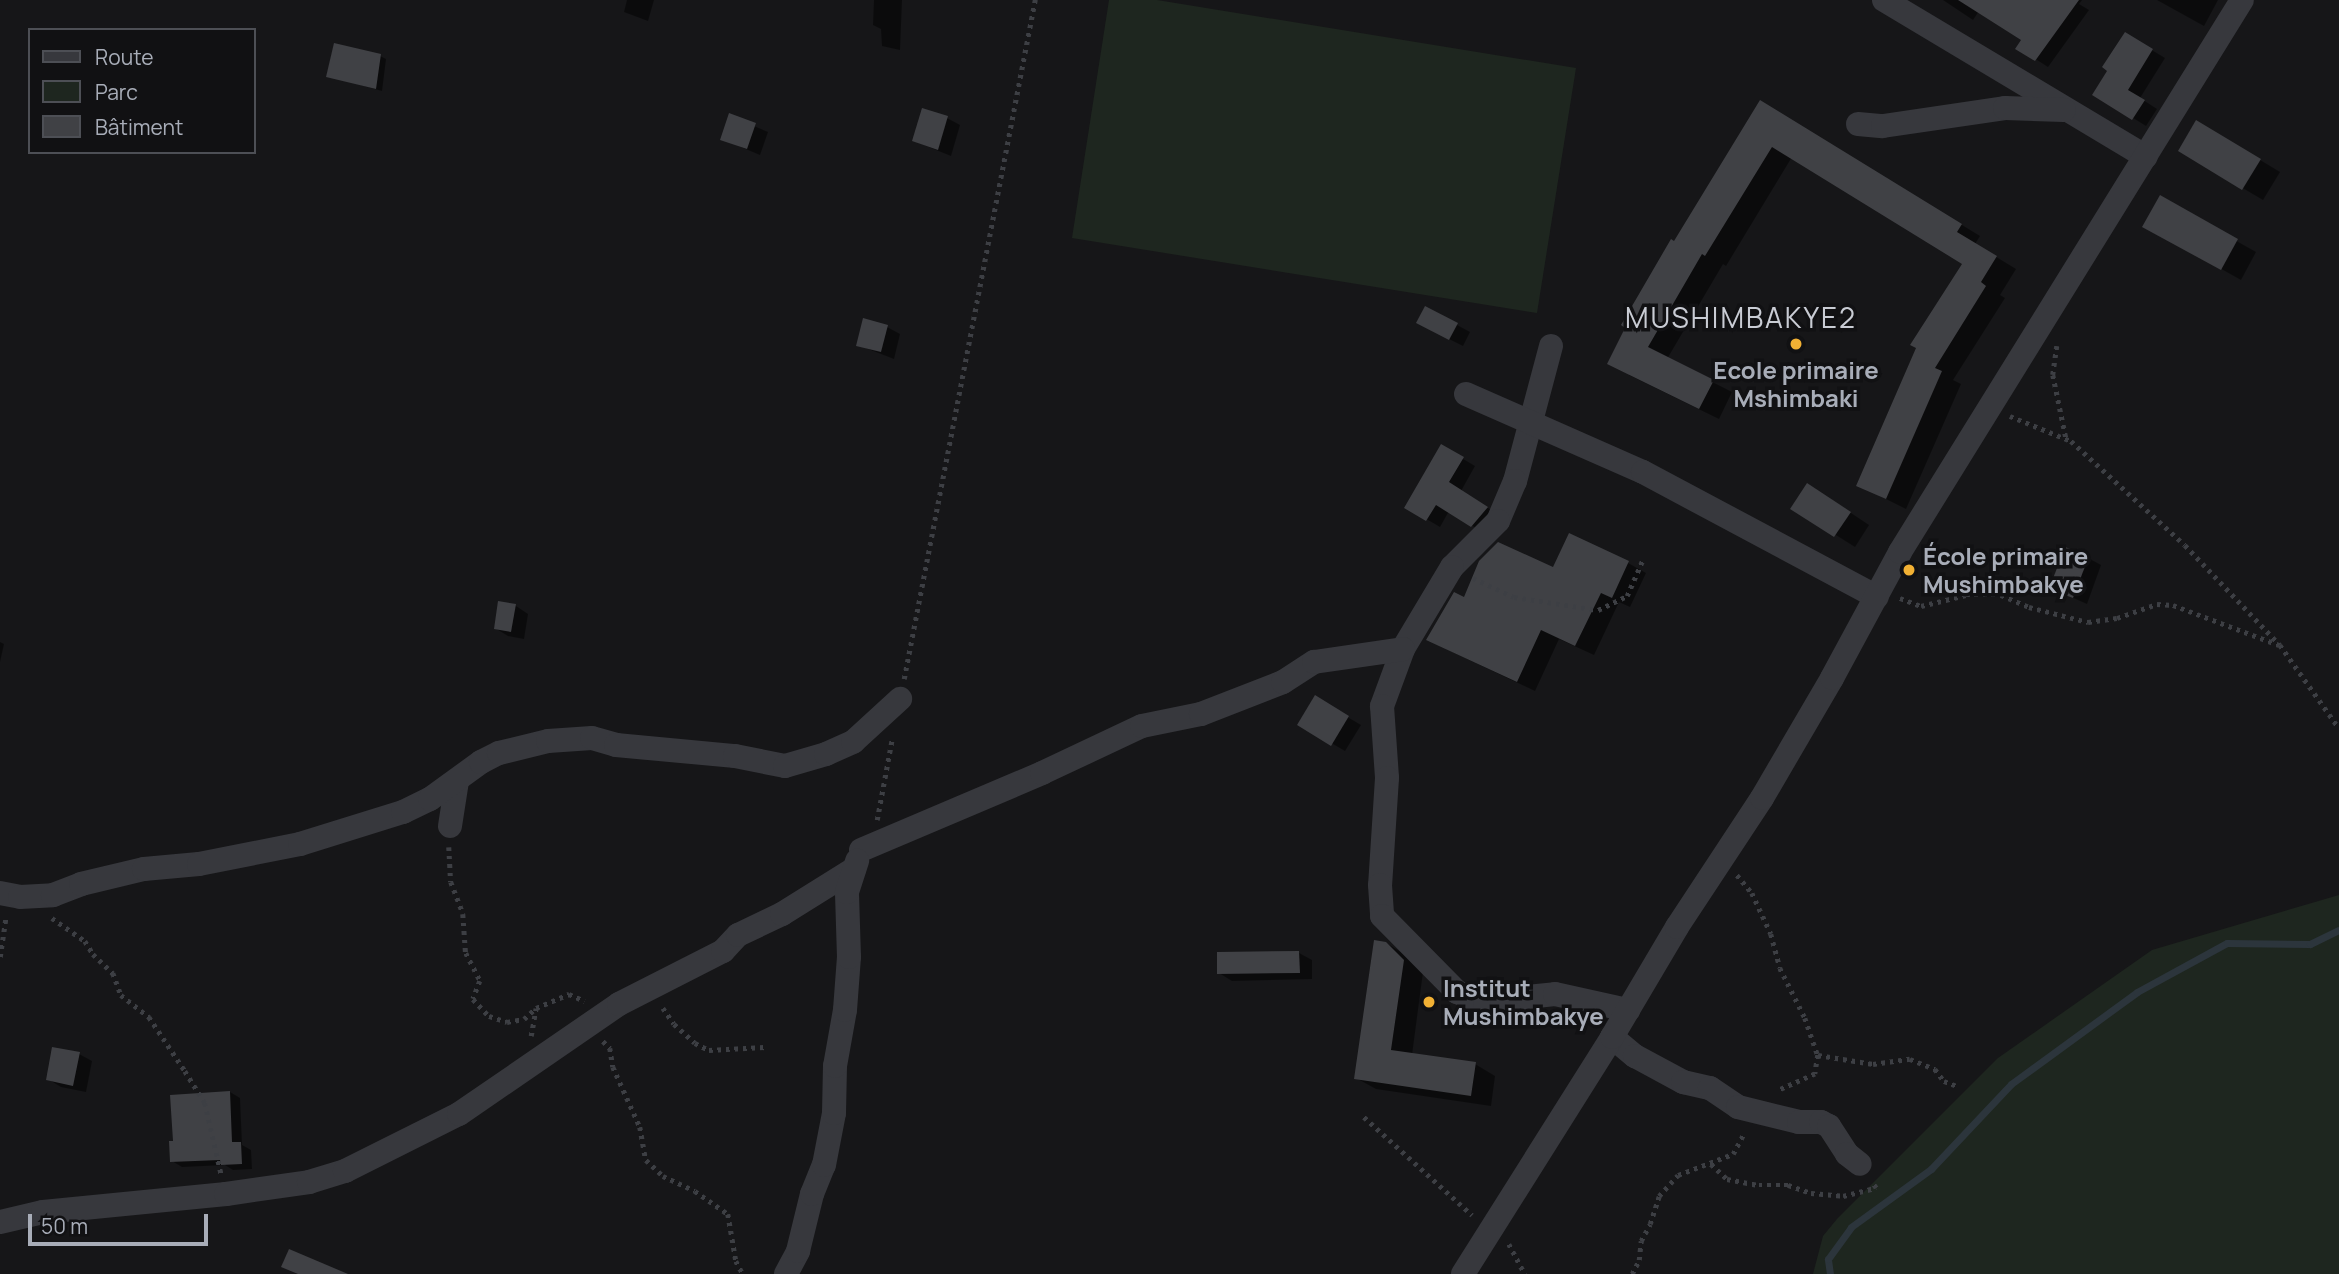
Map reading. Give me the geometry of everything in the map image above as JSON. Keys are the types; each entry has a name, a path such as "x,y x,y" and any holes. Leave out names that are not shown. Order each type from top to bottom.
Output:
{"street":[{"path":"1884,0 2146,157"},
{"path":"1463,1274 1612,1037 1677,927 1762,797 1878,593 2242,0"},
{"path":"1858,124 1883,126 2005,108 2068,110"},
{"path":"1551,346 1515,481 1498,521 1452,568 1403,649 1382,706 1387,778 1380,885 1382,916 1457,992 1485,1004 1502,1004 1527,997 1555,994 1628,1010"},
{"path":"1466,394 1643,472 1878,593"},
{"path":"0,1222 43,1212 226,1194 309,1182 345,1171 459,1114 599,1018 685,968 723,951 738,935 782,914 864,850 1042,773 1142,726 1201,714 1283,681 1314,662 1403,649"},
{"path":"10,894 53,895 144,869 198,864 300,844 403,812 499,753 548,741 592,738 616,745 735,756 785,766 826,754 853,742 900,699"},
{"path":"450,826 457,781"},
{"path":"786,1274 799,1251 812,1194 824,1165 834,1113 835,1066 845,1010 849,957 847,892 864,850"},
{"path":"1612,1037 1635,1056 1683,1082 1710,1088 1738,1107 1799,1122 1821,1122 1829,1126 1847,1154 1860,1164"}],"path":[{"path":"864,850 900,699 1035,0"},
{"path":"2050,313 2058,337 2053,375 2066,438"},
{"path":"1993,406 2024,424 2066,438 2185,545 2280,645 2339,728"},
{"path":"1452,568 1514,597 1598,610 1627,596 1643,559"},
{"path":"1878,593 1921,606 1966,595 2001,595 2029,607 2088,622 2117,618 2157,604 2173,605 2280,645"},
{"path":"450,826 451,882 463,914 466,953 480,981 473,999 489,1016 508,1022 524,1019 536,1008 569,994 599,1018 610,1048 613,1067 640,1127 646,1160 663,1176 695,1191 728,1214 736,1261 743,1274"},
{"path":"1632,1274 1639,1259 1641,1241 1659,1196 1678,1175 1733,1154 1762,1099 1784,1086 1815,1074 1818,1055 1805,1018 1780,968 1771,934 1752,893 1723,857"},
{"path":"0,957 10,894 26,906 50,916 85,941 113,973 121,995 149,1017 205,1103 226,1194"},
{"path":"651,989 674,1024 695,1043 709,1050 767,1047"},
{"path":"1818,1055 1873,1064 1910,1059 1935,1069 1944,1081 1957,1086"},
{"path":"1364,1117 1463,1208 1507,1240 1525,1274"},
{"path":"1711,1164 1727,1179 1759,1185 1788,1185 1811,1193 1843,1196 1876,1188"}],"green space":[{"path":"1109,0 1157,0 1576,68 1537,313 1072,238"},
{"path":"2339,895 2339,1274 1813,1274 1823,1236 1837,1219 1998,1058 2152,950"}],"building":[{"path":"1958,0 2079,0 2035,61 2015,49 2021,40"},
{"path":"2125,32 2153,49 2128,90 2145,100 2132,120 2092,95 2107,71 2102,67"},
{"path":"334,43 381,54 376,89 326,77"},
{"path":"1760,100 1962,224 1957,232 1997,256 1981,282 1986,286 1935,368 1942,371 1886,499 1856,486 1916,348 1910,345 1962,264 1772,147 1705,256 1702,254 1648,347 1714,380 1699,409 1607,364 1625,328 1621,325 1671,239 1674,241"},
{"path":"922,108 948,116 938,150 912,141"},
{"path":"729,113 756,123 747,149 720,140"},
{"path":"2196,120 2261,159 2242,190 2178,151"},
{"path":"2160,195 2238,239 2221,270 2142,227"},
{"path":"1425,306 1458,323 1449,340 1416,323"},
{"path":"863,318 888,325 881,352 856,346"},
{"path":"1441,444 1464,457 1449,482 1488,507 1471,527 1436,505 1426,521 1404,508"},
{"path":"1807,483 1851,512 1834,537 1790,509"},
{"path":"1569,533 1629,561 1612,598 1601,593 1575,646 1541,630 1517,682 1426,640 1454,592 1464,597 1479,561 1498,542 1553,567"},
{"path":"2065,547 2089,556 2073,598 2049,589"},
{"path":"498,601 516,604 511,632 494,629"},
{"path":"1315,695 1349,716 1331,746 1297,725"},
{"path":"1374,940 1386,942 1404,960 1391,1050 1476,1062 1471,1096 1354,1079"},
{"path":"1299,951 1300,973 1217,974 1217,952"},
{"path":"52,1047 80,1052 73,1086 46,1080"},
{"path":"230,1091 232,1142 241,1142 242,1164 221,1165 220,1160 170,1162 169,1141 173,1141 170,1095"},
{"path":"289,1249 348,1274 298,1274 281,1267"}],"waterway":[{"path":"1830,1274 1828,1259 1851,1227 1931,1169 2011,1084 2137,992 2227,943 2310,944 2339,930"}],"place":[{"name":"Ecole primaire Mshimbaki","path":"1796,344"},
{"name":"École primaire Mushimbakye","path":"1909,570"},
{"name":"Institut Mushimbakye","path":"1429,1002"}],"district":[{"name":"MUSHIMBAKYE2","path":"1741,317"}]}
